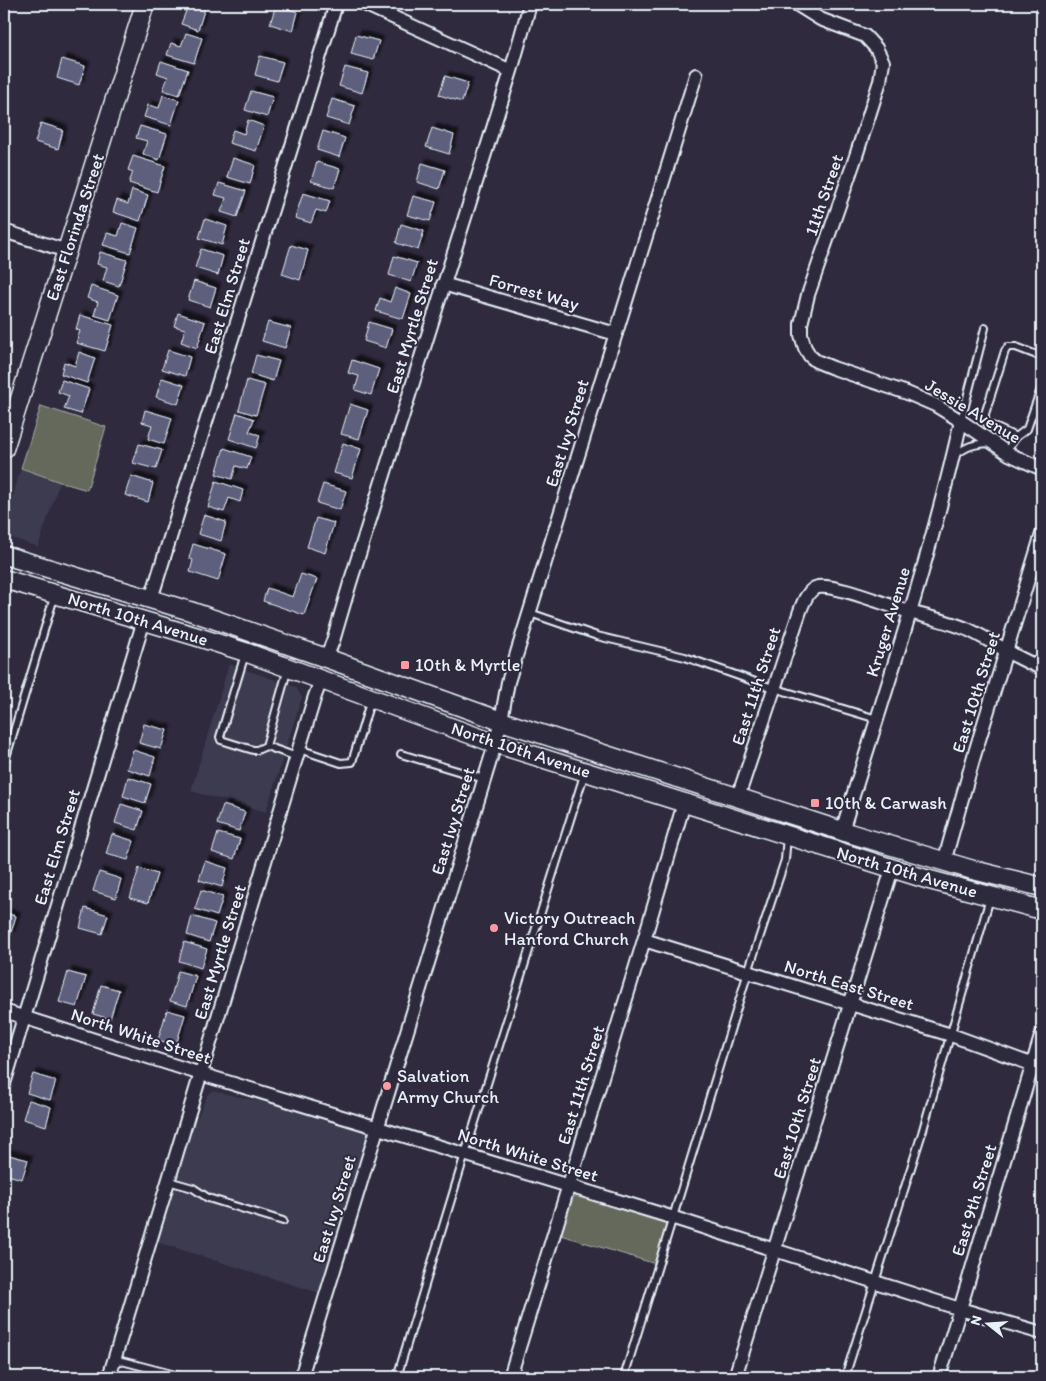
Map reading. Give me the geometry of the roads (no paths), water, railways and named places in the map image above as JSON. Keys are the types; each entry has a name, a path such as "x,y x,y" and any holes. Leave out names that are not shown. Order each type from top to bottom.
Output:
{"main road":[{"name":"East Florinda Street","path":"4,449 145,4"},
{"name":"North 10th Avenue","path":"4,555 224,622 501,721 842,831 944,862 1042,887"},
{"name":"North 10th Avenue","path":"4,579 56,593 245,652 494,743 892,869 1042,910"},
{"path":"198,637 248,641 312,663 319,663 326,658"},
{"path":"321,680 332,673 384,689 417,691"},
{"path":"744,822 759,819 773,821 825,836 842,831"},
{"path":"892,869 898,864 908,863 964,878 982,880 1008,879"}],"street":[{"name":"East Elm Street","path":"151,599 336,4"},
{"path":"364,4 511,70"},
{"name":"East Myrtle Street","path":"326,658 333,641 530,4"},
{"name":"11th Street","path":"796,4 820,19 865,36 872,42 880,54 882,62 880,81 808,295 801,324 801,335 805,348"},
{"name":"East Ivy Street","path":"301,1377 484,779 501,721 508,682 696,74"},
{"path":"4,231 67,251"},
{"name":"Forrest Way","path":"443,284 616,334"},
{"name":"Jessie Avenue","path":"805,348 816,361 907,393 934,405 1006,452 1042,469"},
{"name":"Kruger Avenue","path":"842,831 910,612 953,457 961,421"},
{"name":"East 10th Street","path":"944,862 1042,534"},
{"name":"East 11th Street","path":"738,796 800,611 804,601 813,589 827,587 910,612"},
{"path":"910,612 970,631 1007,652 1042,668"},
{"name":"East Elm Street","path":"4,1084 144,620"},
{"name":"East Myrtle Street","path":"109,1377 321,680"},
{"name":"East 11th Street","path":"510,1377 684,803"},
{"name":"East 10th Street","path":"735,1377 892,869"},
{"name":"North East Street","path":"644,940 951,1035 1038,1067"},
{"name":"North White Street","path":"4,1011 201,1074 674,1218 960,1309 1042,1332"},
{"name":"East 9th Street","path":"939,1377 1038,1067 1042,1033"}],"lane":[{"path":"961,421 985,328"},
{"path":"1016,437 988,424 985,420 985,414 1005,351 1008,348 1016,347 1042,357"},
{"path":"1006,452 1016,437 1027,429 1042,386"},
{"path":"953,457 976,444 991,443"},
{"path":"4,764 56,593"},
{"path":"530,613 597,636 685,657 774,688 877,719"},
{"path":"245,652 220,737 221,740 253,750 266,746 341,763 352,762 371,698"},
{"path":"266,746 288,668"},
{"path":"401,754 484,779"},
{"path":"397,1377 585,772"},
{"path":"624,1377 748,972 785,860 787,836"},
{"path":"845,1377 922,1133 990,897"},
{"path":"168,1181 192,1188 208,1198 283,1221"},
{"path":"114,1359 183,1377"}],"place":[{"name":"10th & Myrtle","path":"405,665"},
{"name":"10th & Carwash","path":"815,803"},
{"name":"Victory Outreach Hanford Church","path":"494,928"},
{"name":"Salvation Army Church","path":"387,1086"}]}
